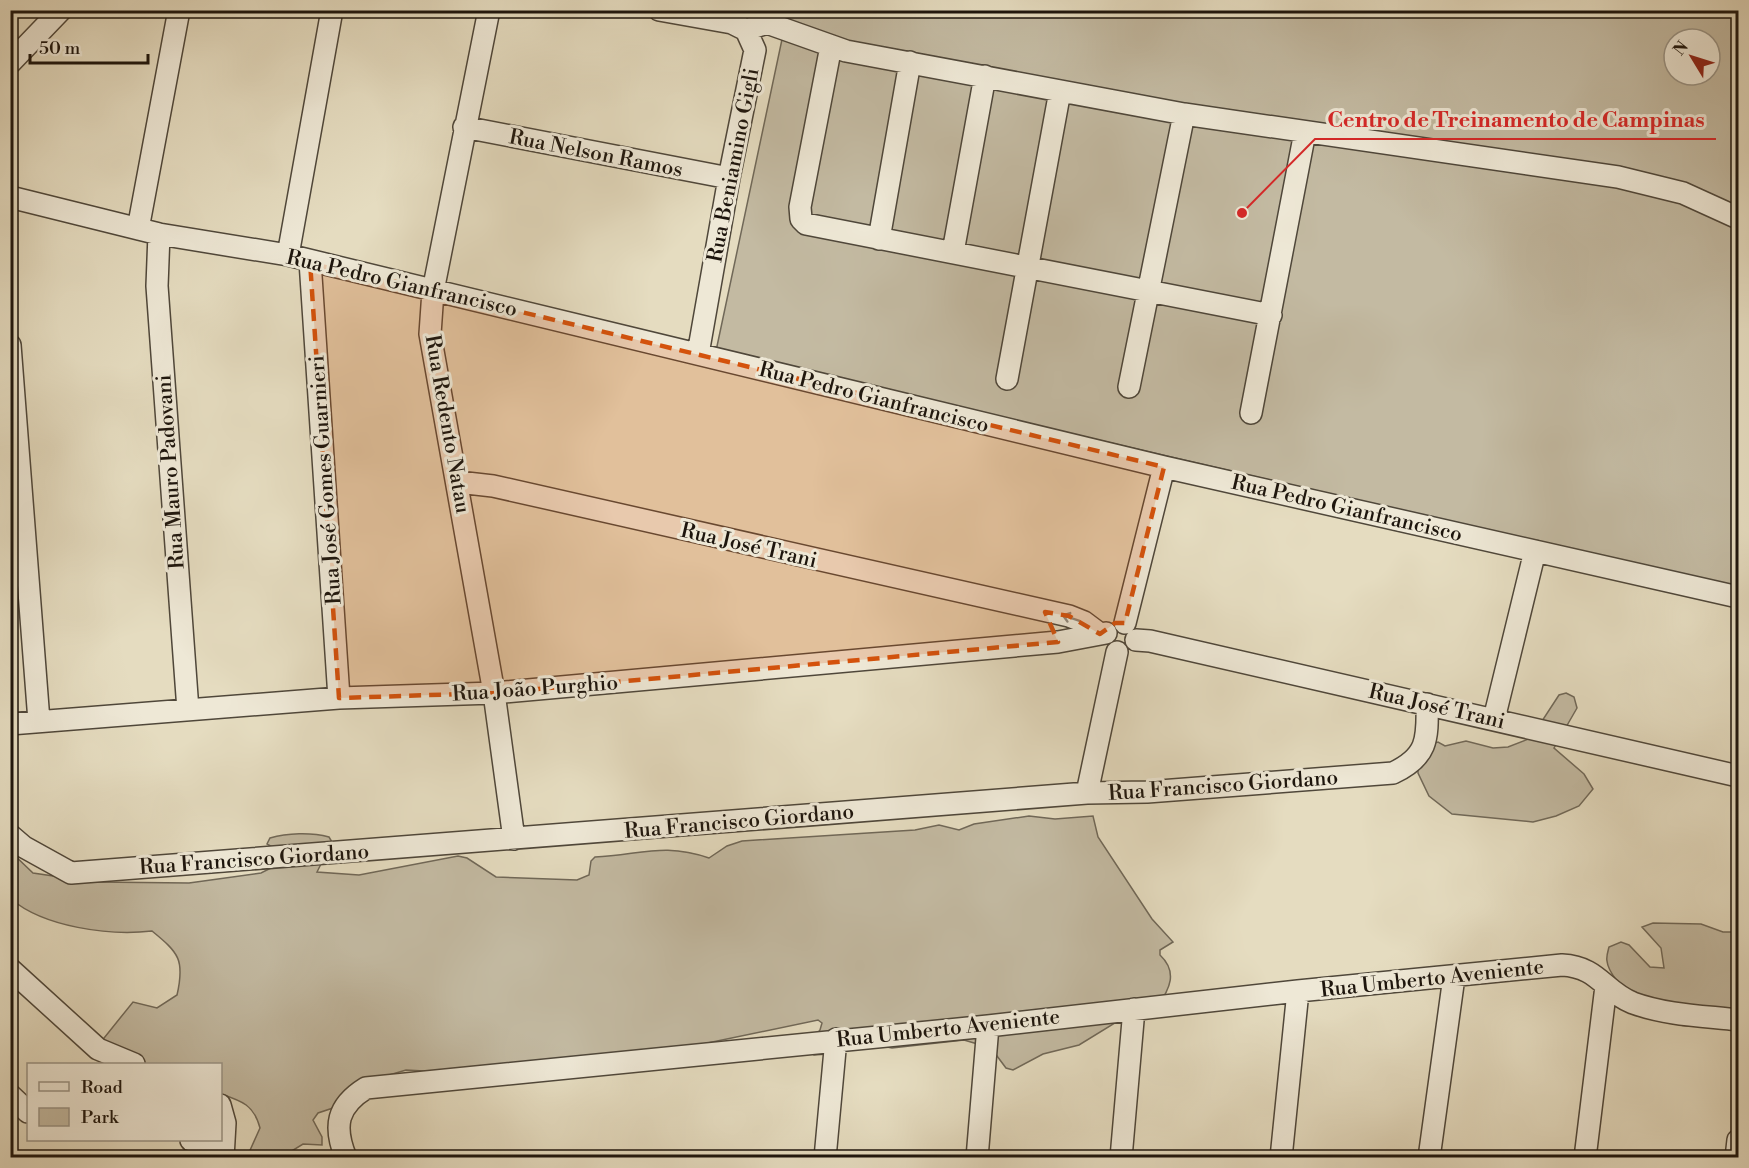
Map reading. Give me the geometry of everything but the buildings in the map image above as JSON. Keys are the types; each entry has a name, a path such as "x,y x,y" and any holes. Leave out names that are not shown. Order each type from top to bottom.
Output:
{"street":[{"path":"10,63 61,10"},
{"path":"138,229 179,10"},
{"path":"288,255 332,10"},
{"name":"Rua Redento Natau","path":"489,10 433,291 430,334 494,693 514,839"},
{"path":"659,10 732,23 746,30 767,24 831,46 1184,114 1618,177 1683,193 1738,218"},
{"name":"Rua Beniamino Gigli","path":"698,354 729,178 755,50 746,30"},
{"path":"831,46 800,207 801,219 806,224 1270,315"},
{"path":"879,239 910,62"},
{"path":"953,252 985,76"},
{"path":"1007,379 1060,91"},
{"path":"1129,387 1184,114"},
{"name":"Rua Nelson Ramos","path":"464,127 729,178"},
{"path":"1251,413 1305,132"},
{"name":"Rua Pedro Gianfrancisco","path":"10,196 159,234 288,255 1164,467 1738,597"},
{"name":"Rua Mauro Padovani","path":"159,234 158,310 188,710"},
{"name":"Rua José Gomes Guarnieri","path":"310,261 339,698"},
{"path":"10,345 39,721"},
{"path":"1088,794 1108,641 1116,623 1131,632 1164,467"},
{"name":"Rua José Trani","path":"458,482 493,486 1069,616 1084,622 1108,641"},
{"path":"1494,719 1535,551"},
{"path":"1039,611 1058,642"},
{"name":"Rua José Trani","path":"1131,632 1150,641 1738,776"},
{"name":"Rua João Purghio","path":"10,724 339,698 494,693 1058,642 1108,641"},
{"name":"Rua Francisco Giordano","path":"10,835 24,847 71,873 1088,794 1147,792 1393,773 1413,764 1426,742 1427,704"},
{"name":"Rua Umberto Aveniente","path":"346,1158 338,1132 339,1119 351,1097 366,1088 836,1039 988,1026 1299,991 1570,965 1593,973 1606,986 1630,1002 1650,1008 1738,1020"},
{"path":"10,969 91,1044 130,1063"},
{"path":"1429,1158 1454,977"},
{"path":"1585,1158 1606,986"},
{"path":"1281,1158 1299,991"},
{"path":"1121,1158 1134,1009"},
{"path":"977,1158 988,1026"},
{"path":"825,1158 836,1039"},
{"path":"10,1095 27,1111"},
{"path":"194,1141 223,1152 223,1114"},
{"path":"1736,1158 1738,1140"}],"highlighted area":[{"path":"310,261 1164,467 1125,623 1115,623 1100,634 1069,616 1045,612 1058,642 494,693 339,698"}],"green space":[{"path":"788,11 1738,11 1738,589 716,351"},
{"path":"1566,693 1574,697 1577,708 1554,748 1584,774 1593,789 1579,806 1556,816 1533,822 1452,814 1429,796 1418,773 1418,748 1438,742 1445,746 1466,741 1493,748 1508,747 1531,738 1559,695"},
{"path":"1029,816 1055,819 1093,816 1098,837 1152,919 1173,942 1160,950 1160,955 1169,968 1170,981 1157,1007 1136,1010 1079,1045 1043,1054 1013,1070 1006,1068 991,1048 964,1040 892,1048 850,1040 828,1054 814,1055 806,1048 820,1030 822,1023 818,1020 698,1045 497,1075 406,1070 369,1081 336,1107 318,1113 313,1120 322,1137 322,1145 303,1144 282,1157 247,1157 260,1128 251,1109 222,1094 222,1063 131,1063 100,1043 133,1002 157,1008 177,995 180,965 178,958 168,945 152,931 116,932 59,923 25,909 11,899 10,851 33,873 94,882 189,883 261,873 291,858 267,844 270,838 307,834 329,837 332,842 317,872 359,875 458,856 467,858 496,877 577,880 589,875 591,861 595,857 665,850 693,853 709,858 727,846 742,841 915,830 939,825 959,830 974,824"},
{"path":"1653,923 1701,924 1723,932 1738,932 1738,1023 1687,1026 1677,1024 1639,1002 1617,981 1610,970 1607,956 1609,947 1621,942 1629,945 1650,967 1664,968 1661,948 1642,927"}],"place":[{"name":"Centro de Treinamento de Campinas","path":"1242,213"}]}
